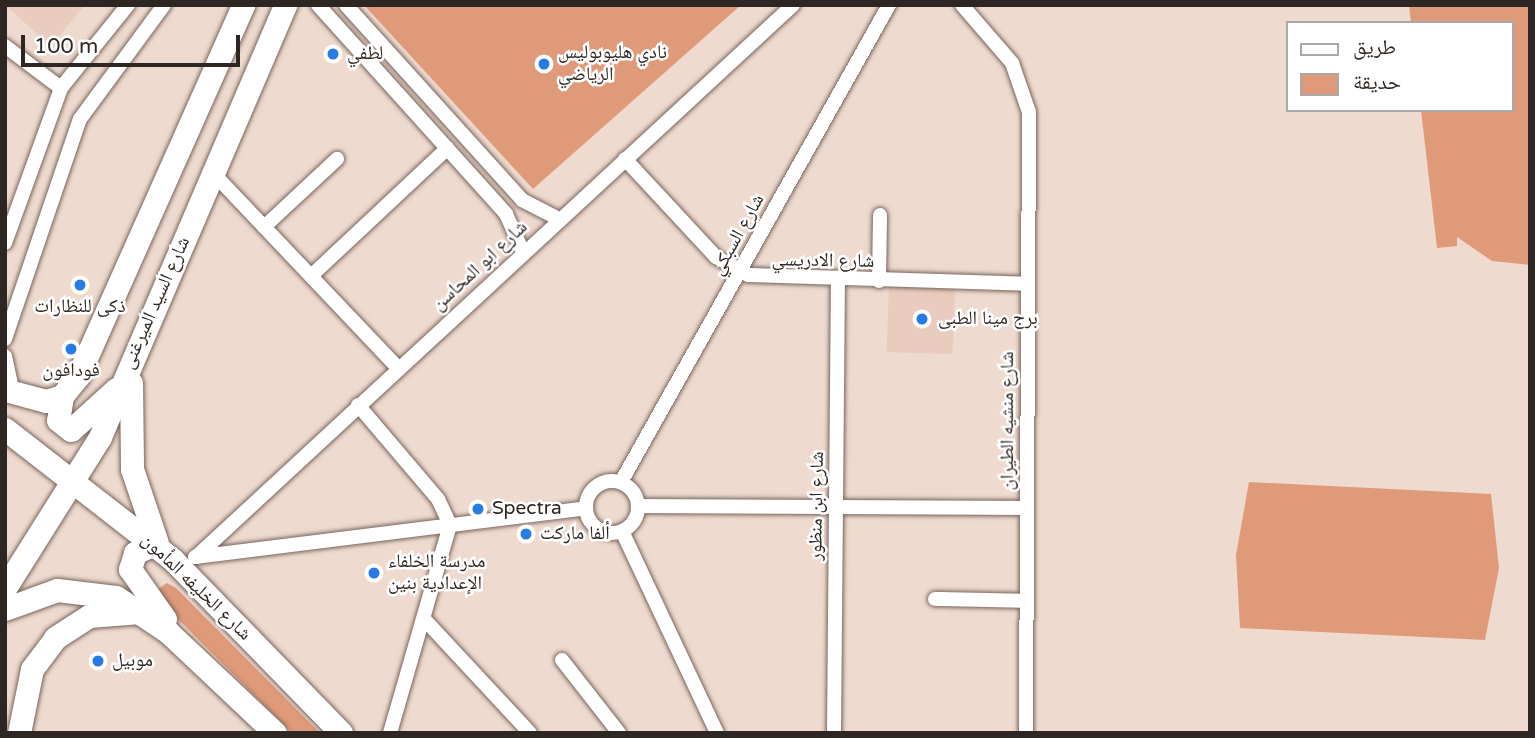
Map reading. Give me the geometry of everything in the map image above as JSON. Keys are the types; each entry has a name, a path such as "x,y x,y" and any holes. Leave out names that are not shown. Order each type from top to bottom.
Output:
{"main road":[{"path":"120,386 75,430 58,420 62,396 83,368 243,5"},
{"name":"شارع السيد الميرغنى","path":"5,588 76,483 140,344 285,5"},
{"path":"140,344 128,406 129,448 143,510 163,551 135,553 131,575 177,639"},
{"path":"9,392 37,402 62,396"},
{"name":"شارع الخليفه المأمون","path":"5,429 163,551 341,733"},
{"path":"5,610 72,589 102,592 142,612 177,639 275,733"},
{"path":"19,733 32,669 55,638 102,612 142,612"}],"street":[{"path":"5,243 61,88 128,5"},
{"path":"5,339 84,111 164,5"},
{"path":"318,5 510,219 523,252"},
{"path":"346,5 522,200 559,219"},
{"name":"شارع ابو المحاسن","path":"196,557 793,5"},
{"name":"شارع السبكي","path":"621,482 889,5"},
{"name":"شارع منشيه الطيران","path":"961,5 1005,52 1027,99 1026,733"},
{"path":"5,46 61,88"},
{"path":"311,276 448,148"},
{"path":"264,228 337,159"},
{"path":"625,159 716,257 740,272"},
{"path":"213,173 398,368"},
{"path":"879,281 880,215"},
{"name":"شارع الادريسي","path":"740,272 838,280 1028,284"},
{"name":"شارع ابن منظور","path":"834,733 838,280"},
{"path":"5,356 9,392"},
{"path":"358,405 438,499 450,525 425,620 390,733"},
{"path":"586,508 600,484 621,482 638,506"},
{"path":"638,506 1027,508"},
{"path":"622,531 638,506"},
{"path":"163,551 196,557 586,508"},
{"path":"586,508 601,530 622,531"},
{"path":"622,531 717,733"},
{"path":"935,599 1027,601"},
{"path":"425,620 530,733"},
{"path":"562,660 619,733"}],"shaded area":[{"path":"5,5 85,5 51,46"},
{"name":"برج مينا الطبى","path":"889,284 955,286 953,354 887,352"}],"green space":[{"name":"نادي هليوبوليس الرياضي","path":"364,5 741,5 533,189"},
{"path":"1409,5 1530,5 1530,265 1492,261 1457,237 1457,246 1437,248 1421,112 1514,112 1514,21 1411,21"},
{"path":"1249,482 1491,494 1499,568 1485,640 1240,628 1236,555"},
{"path":"167,583 176,588 320,733 292,733 159,600 157,590"}],"place":[{"name":"لطفي","path":"333,54"},
{"name":"نادي هليوبوليس الرياضي","path":"544,64"},
{"name":"ذكى للنظارات","path":"80,285"},
{"name":"برج مينا الطبى","path":"922,319"},
{"name":"فودافون","path":"71,349"},
{"name":"Spectra","path":"478,509"},
{"name":"ألفا ماركت","path":"526,534"},
{"name":"مدرسة الخلفاء الإعدادية بنين","path":"374,573"},
{"name":"موبيل","path":"98,661"}]}
